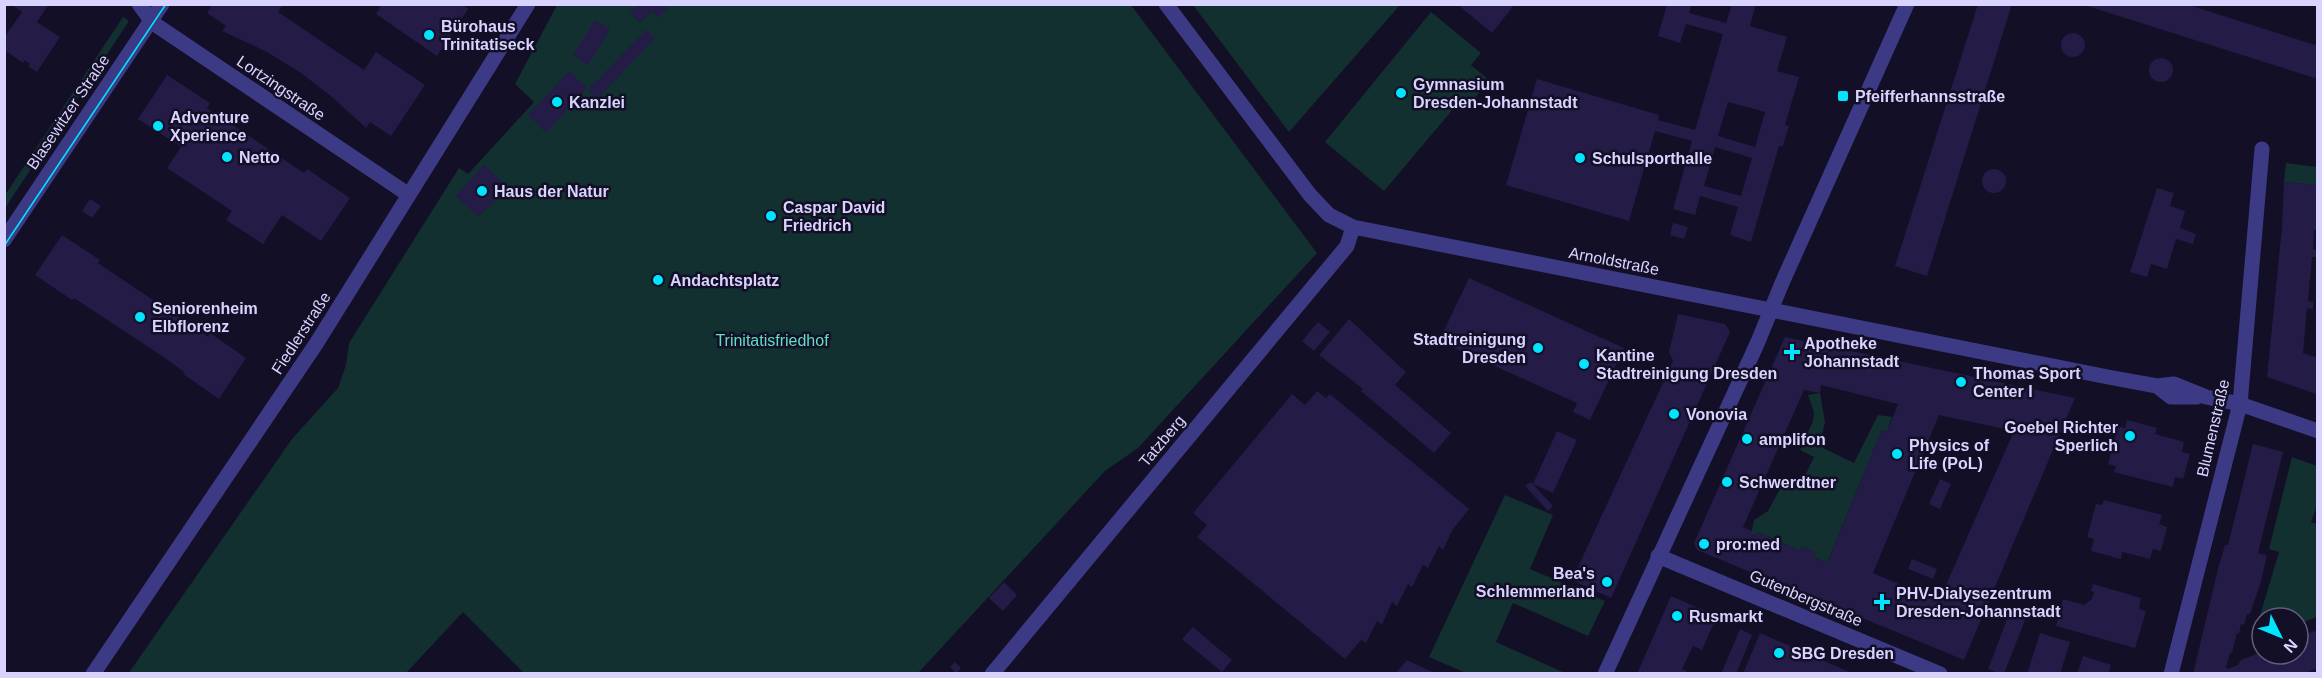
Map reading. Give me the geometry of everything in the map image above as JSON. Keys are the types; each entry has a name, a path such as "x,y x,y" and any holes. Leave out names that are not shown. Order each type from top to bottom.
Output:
{"street":[{"name":"Lortzingstraße","path":"139,4 151,21 409,195"},
{"name":"Blasewitzer Straße","path":"4,240 162,4"},
{"name":"Fiedlerstraße","path":"93,674 316,344 528,4"},
{"name":"Arnoldstraße","path":"1166,4 1310,195 1329,215 1353,227 2157,386 2171,397 2206,397 2240,404 2318,431"},
{"path":"1605,674 1752,355 1906,4"},
{"name":"Blumenstraße","path":"2171,674 2240,404 2262,149"},
{"name":"Tatzberg","path":"995,672 1347,246 1353,227"},
{"name":"Gutenbergstraße","path":"1658,556 1940,674"}],"green space":[{"name":"Trinitatisfriedhof","path":"557,5 1131,5 1317,253 1138,448 1105,471 918,673 524,673 463,612 406,673 128,674 292,439 338,388 346,365 349,343 459,168 468,174 534,102 515,84"},
{"path":"1193,5 1400,5 1289,132"},
{"path":"1431,12 1481,53 1471,65 1489,80 1468,107 1460,101 1384,191 1325,142"},
{"path":"123,17 129,21 5,208 5,195"},
{"path":"2286,163 2317,167 2317,185 2284,182"},
{"path":"1820,393 1825,422 1819,446 1854,463 1878,415 1892,417 1887,432 1882,430 1827,563 1813,557 1815,552 1802,546 1800,551 1758,532 1756,536 1751,534 1754,520 1768,511 1780,489 1772,485 1776,477 1799,488 1814,457 1800,450 1813,421 1814,412 1808,395"},
{"path":"2292,457 2317,466 2317,505 2311,522 2317,524 2317,617 2310,620 2310,606 2263,606 2279,552 2269,549"},
{"path":"1505,495 1553,515 1530,569 1605,601 1588,636 1513,603 1496,642 1565,673 1466,673 1429,657"}],"building":[{"path":"11,4 49,4 37,22 60,37 37,72 28,66 30,64 25,60 23,63 6,51 4,38 22,12"},
{"path":"212,4 283,4 278,12 364,70 376,52 425,85 391,136 370,122 366,128 301,73 267,52 222,31 226,26 207,13"},
{"name":"Bürohaus Trinitatiseck","path":"382,4 462,4 468,9 437,56 376,14"},
{"path":"639,4 671,4 658,18 652,11 640,23 630,13"},
{"path":"1457,4 1515,4 1492,33"},
{"path":"1667,4 1692,4 1689,13 1726,23 1732,4 1756,4 1750,26 1787,37 1777,71 1799,77 1785,125 1789,126 1783,146 1779,146 1751,242 1730,235 1738,207 1700,196 1695,215 1673,209 1692,141 1655,131 1629,221 1506,185 1537,79 1659,115 1658,120 1695,130 1723,34 1686,24 1680,43 1658,36","holes":["1728,102 1765,112 1755,147 1718,136","1715,147 1752,158 1741,196 1704,186"]},
{"path":"1978,4 2012,4 1927,276 1895,266"},
{"path":"2186,4 2318,46 2318,79 2084,5"},
{"path":"595,20 610,29 588,65 573,55"},
{"path":"646,30 655,38 597,99 588,90"},
{"path":"2073,33 2081,37 2085,45 2081,53 2073,57 2065,53 2061,45 2065,37"},
{"path":"2161,58 2169,62 2173,70 2169,78 2161,82 2153,78 2149,70 2153,62"},
{"name":"Kanzlei","path":"569,71 587,88 546,133 528,115"},
{"name":"Netto","path":"167,75 210,103 207,108 304,173 307,169 350,198 321,241 282,215 263,244 226,220 232,211 167,168 181,147 138,119"},
{"name":"Haus der Natur","path":"484,165 507,186 479,217 456,196"},
{"path":"1994,169 2002,173 2006,181 2002,189 1994,193 1986,189 1982,181 1986,173"},
{"path":"2284,182 2318,185 2318,230 2314,230 2313,249 2318,250 2317,257 2312,257 2308,301 2313,302 2313,309 2307,308 2303,353 2318,358 2318,397 2316,394 2267,377 2282,227"},
{"path":"2157,188 2174,193 2170,206 2185,211 2180,228 2196,234 2193,244 2176,239 2167,269 2151,264 2147,277 2130,272"},
{"path":"90,199 101,206 92,218 82,211"},
{"path":"1673,223 1688,227 1684,239 1670,235"},
{"name":"Seniorenheim Elbflorenz","path":"62,235 100,260 98,263 208,337 210,333 246,358 219,399 183,374 184,372 165,358 35,275"},
{"path":"1469,278 1624,348 1590,420 1573,412 1577,403 1439,341"},
{"path":"1678,314 1725,324 1730,332 1611,598 1572,580 1673,361 1669,352"},
{"path":"1349,319 1406,372 1395,385 1451,433 1434,453 1361,391 1363,389 1319,355"},
{"path":"1318,322 1330,332 1314,351 1302,341"},
{"path":"1785,337 2075,398 1964,660 1697,550 1694,543","holes":["1821,385 1898,404 1887,432 1882,430 1827,563 1813,557 1816,552 1802,546 1800,551 1758,532 1756,536 1751,534 1752,531 1743,527 1804,390 1820,393","1939,415 2014,431 1939,601 1873,573"]},
{"path":"1317,391 1326,398 1330,394 1469,509 1453,529 1443,550 1439,546 1428,568 1423,565 1412,587 1408,584 1397,606 1392,602 1382,625 1377,621 1366,643 1361,640 1345,659 1197,537 1207,525 1193,513 1292,394 1305,405"},
{"path":"2127,420 2157,428 2155,434 2184,442 2182,452 2190,454 2183,479 2175,477 2173,487 2114,472 2116,466 2108,464 2118,426 2125,428"},
{"path":"1557,431 1577,440 1553,493 1533,484"},
{"path":"2253,444 2283,452 2258,553 2267,555 2260,585 2253,606 2250,606 2250,614 2247,614 2244,625 2241,624 2239,634 2237,633 2226,667 2228,669 2238,665 2241,660 2250,657 2250,666 2310,666 2310,632 2318,630 2318,668 2302,674 2193,674 2219,565 2225,545 2228,545"},
{"path":"1940,479 1951,484 1940,509 1929,504"},
{"path":"1531,482 1553,506 1548,511 1525,486"},
{"path":"2104,500 2162,515 2159,524 2167,527 2161,551 2153,549 2150,559 2122,552 2121,559 2091,551 2094,539 2087,537 2096,504 2102,505"},
{"path":"1912,559 1937,569 1933,579 1908,569"},
{"path":"1004,582 1017,595 1003,611 989,598"},
{"path":"2093,584 2141,598 2139,609 2146,611 2135,648 2056,626 2063,599 2084,605 2092,599"},
{"path":"1671,596 1717,616 1702,650 1693,646 1682,669 1691,674 1637,674"},
{"path":"2009,614 2025,620 2004,674 2000,674 1988,669"},
{"path":"1193,627 1232,660 1222,672 1182,639"},
{"path":"1740,629 1752,635 1736,674 1721,674"},
{"name":"SBG Dresden","path":"1760,633 1854,674 1743,674"},
{"path":"2040,633 2070,642 2060,674 2027,674"},
{"path":"2083,656 2111,665 2108,674 2077,674"},
{"path":"1407,660 1437,674 1395,674"},
{"path":"955,662 961,668 956,673 950,667"}],"tram line":[{"path":"4,246 166,4"}],"place":[{"name":"Bürohaus Trinitatiseck","path":"429,35"},
{"name":"Gymnasium Dresden-Johannstadt","path":"1401,93"},
{"name":"Pfeifferhannsstraße","path":"1843,96"},
{"name":"Kanzlei","path":"557,102"},
{"name":"Adventure Xperience","path":"158,126"},
{"name":"Netto","path":"227,157"},
{"name":"Schulsporthalle","path":"1580,158"},
{"name":"Haus der Natur","path":"482,191"},
{"name":"Caspar David Friedrich","path":"771,216"},
{"name":"Andachtsplatz","path":"658,280"},
{"name":"Seniorenheim Elbflorenz","path":"140,317"},
{"name":"Stadtreinigung Dresden","path":"1538,348"},
{"name":"Apotheke Johannstadt","path":"1792,352"},
{"name":"Kantine Stadtreinigung Dresden","path":"1584,364"},
{"name":"Thomas Sport Center I","path":"1961,382"},
{"name":"Vonovia","path":"1674,414"},
{"name":"Goebel Richter Sperlich","path":"2130,436"},
{"name":"amplifon","path":"1747,439"},
{"name":"Physics of Life (PoL)","path":"1897,454"},
{"name":"Schwerdtner","path":"1727,482"},
{"name":"pro:med","path":"1704,544"},
{"name":"Bea's Schlemmerland","path":"1607,582"},
{"name":"PHV-Dialysezentrum Dresden-Johannstadt","path":"1882,602"},
{"name":"Rusmarkt","path":"1677,616"},
{"name":"SBG Dresden","path":"1779,653"}]}
